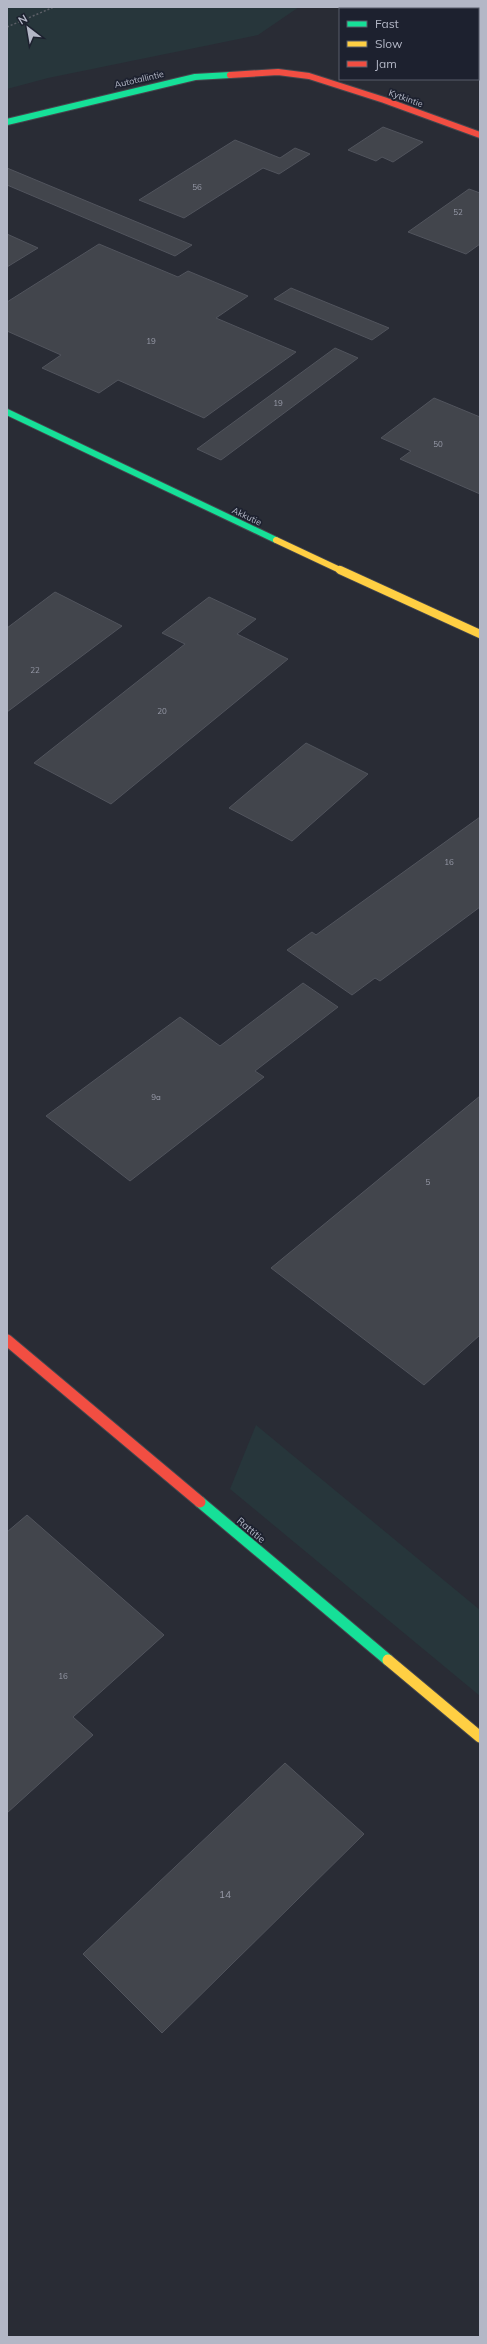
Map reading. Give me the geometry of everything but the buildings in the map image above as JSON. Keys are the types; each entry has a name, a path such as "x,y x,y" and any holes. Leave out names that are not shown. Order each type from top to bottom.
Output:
{"street":[{"name":"Autotallintie","path":"7,122 195,77 278,72"},
{"name":"Kytkintie","path":"278,72 309,76 384,100 480,135"},
{"name":"Akkutie","path":"7,412 211,510 480,634"},
{"name":"Rattitie","path":"7,1340 480,1737"}],"path":[{"path":"7,27 54,7"}],"shaded area":[{"path":"7,7 299,7 258,35 48,78 7,89"},
{"path":"256,1425 480,1610 480,1696 230,1489"}],"traffic: fast":[{"path":"7,122 195,77 230,75"},
{"path":"7,412 276,540"},
{"path":"200,1502 388,1660"}],"traffic: slow":[{"path":"276,540 480,634"},
{"path":"388,1660 480,1737"}],"traffic: jam":[{"path":"230,75 278,72 309,76 384,100 480,135"},
{"path":"7,1340 200,1502"}]}
